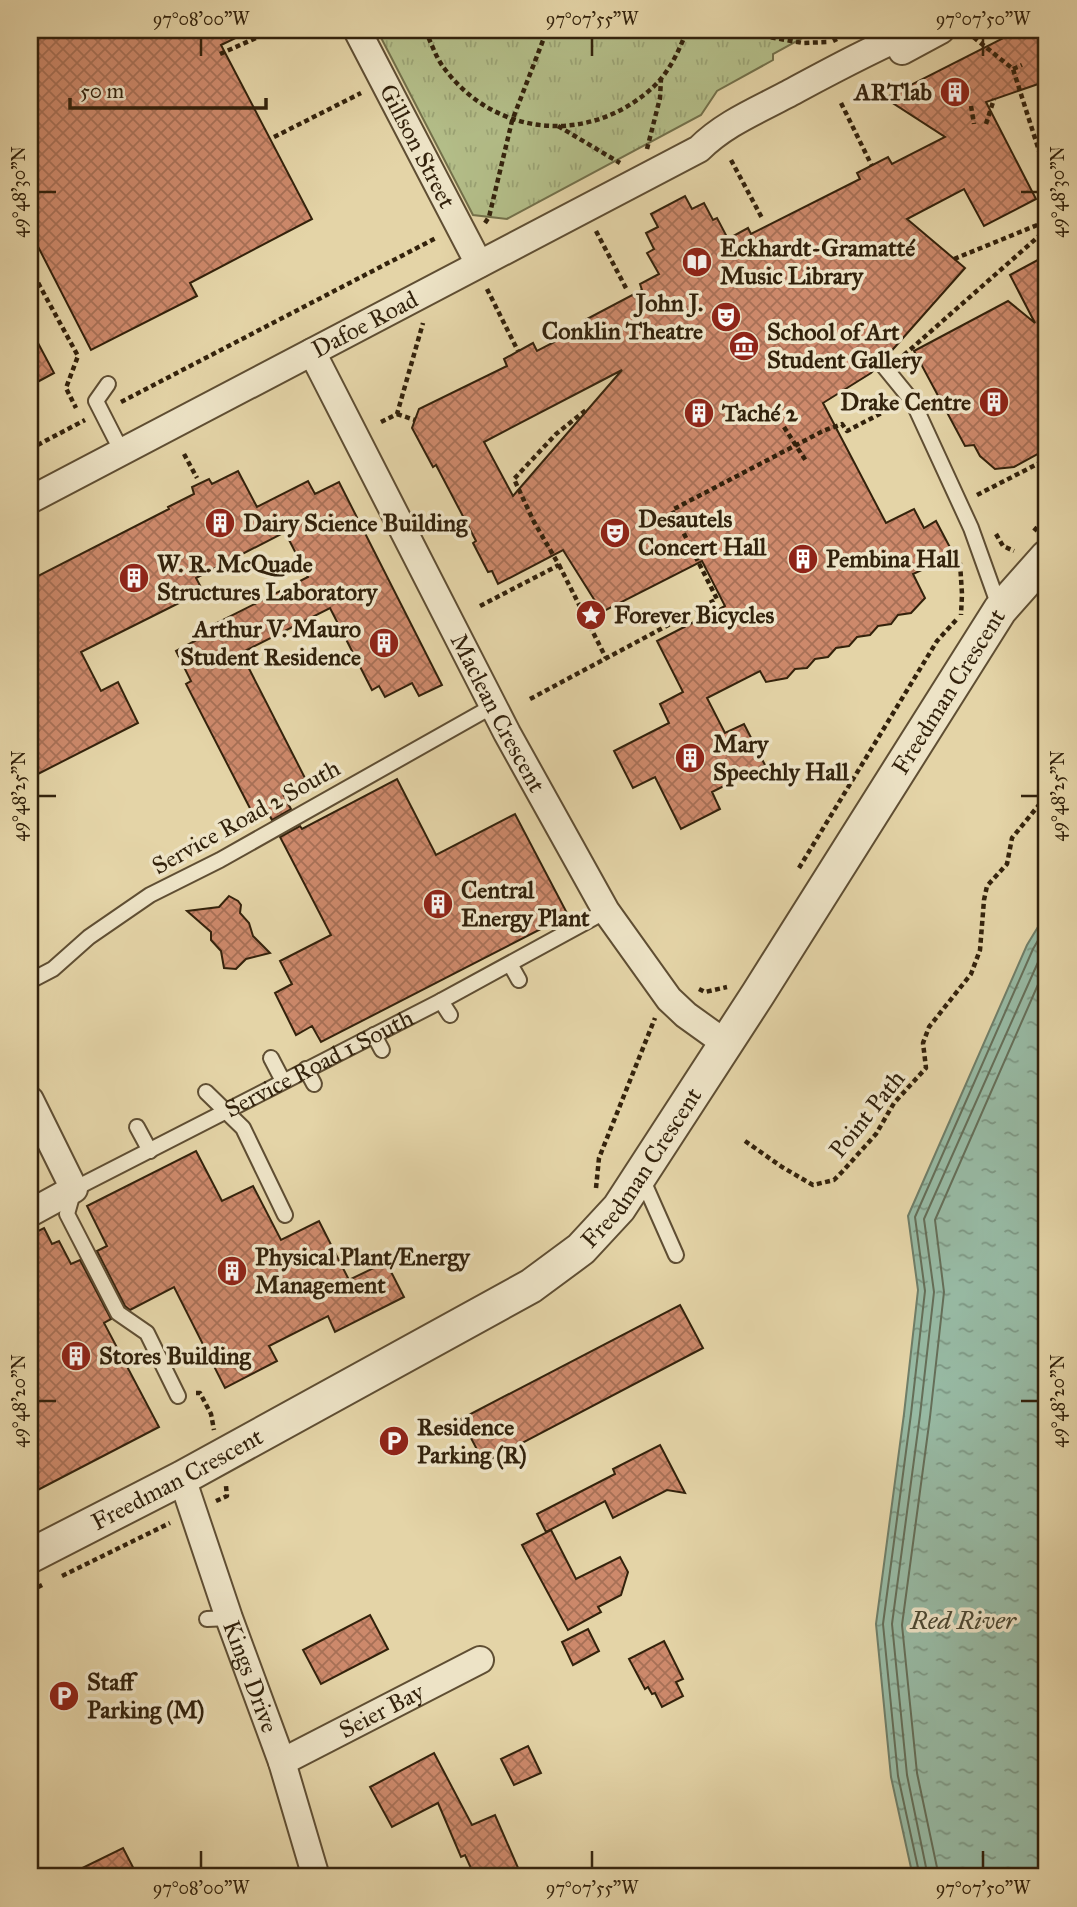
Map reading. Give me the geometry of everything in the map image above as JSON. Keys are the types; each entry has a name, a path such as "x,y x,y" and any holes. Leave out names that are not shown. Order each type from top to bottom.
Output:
{"street":[{"name":"Gillson Street","path":"357,30 482,276"},
{"name":"Dafoe Road","path":"30,500 312,352 482,276 699,149 712,136 737,120 878,46 916,30"},
{"name":"Dafoe Road","path":"699,149 719,147 954,31"},
{"name":"Maclean Crescent","path":"312,352 494,706 606,911 669,999 725,1043"},
{"name":"Freedman Crescent","path":"30,1556 182,1478 531,1286 581,1249 618,1208 640,1175 1000,610 1047,556"},
{"path":"30,1100 74,1189"},
{"name":"Service Road 1 South","path":"30,1213 74,1189"},
{"name":"Kings Drive","path":"182,1478 218,1619 282,1762 312,1876"},
{"name":"Seier Bay","path":"282,1762 480,1660"}],"lane":[{"path":"882,364 913,402 971,528 1000,610"},
{"path":"108,384 96,401 122,452"},
{"name":"Service Road 2 South","path":"30,981 53,969 89,937 150,895 220,860 494,706"},
{"name":"Service Road 1 South","path":"74,1189 441,1001 606,911"},
{"path":"510,964 519,980"},
{"path":"441,1001 450,1015"},
{"path":"374,1035 382,1050"},
{"path":"271,1058 283,1081"},
{"path":"306,1069 314,1084"},
{"path":"206,1092 243,1128 285,1215"},
{"path":"137,1127 150,1151"},
{"path":"640,1175 676,1255"},
{"path":"74,1189 67,1214 118,1312 147,1333 178,1396"}],"path":[{"path":"257,30 261,36"},
{"path":"220,54 274,30"},
{"path":"425,30 443,68 474,100 512,121 558,126 589,123 624,110 661,78 676,58 687,30"},
{"path":"487,222 512,121 547,30"},
{"path":"729,30 803,43 836,42 830,30"},
{"path":"954,31 1013,69 1047,176"},
{"path":"1013,69 1022,65"},
{"path":"646,152 660,98 661,78"},
{"path":"274,137 384,82"},
{"path":"986,124 994,99"},
{"path":"841,103 872,166"},
{"path":"971,106 974,124"},
{"path":"558,126 624,165"},
{"path":"731,160 762,218"},
{"path":"954,259 1047,221"},
{"path":"911,366 904,355 1047,229"},
{"path":"596,230 627,290"},
{"path":"30,449 437,238"},
{"path":"30,268 66,334"},
{"path":"482,276 518,351"},
{"path":"397,414 425,319"},
{"path":"530,699 717,598 672,510 823,431 842,424 847,431 908,396"},
{"path":"586,410 556,434 514,479 606,659"},
{"path":"381,422 397,414 415,420"},
{"path":"783,427 806,461"},
{"path":"184,454 197,478"},
{"path":"976,495 1047,459"},
{"path":"960,553 961,615"},
{"path":"480,606 559,565"},
{"name":"Point Path","path":"745,1141 813,1185 834,1180 868,1144 894,1103 926,1068 923,1043 929,1027 971,974 980,950 987,886 1007,863 1012,838 1047,795"},
{"path":"596,1189 599,1158 656,1014 652,1008"},
{"path":"214,1428 226,1422"},
{"path":"213,1502 227,1496"},
{"path":"30,1591 162,1527"}],"green space":[{"path":"377,30 808,30 808,35 773,54 773,60 717,91 701,115 507,219 473,215"}],"water":[{"name":"Red River","path":"1047,912 1047,1877 913,1877 891,1777 876,1624 918,1290 908,1216 1027,945"}],"building":[{"path":"30,30 252,30 221,45 312,219 190,283 197,296 91,350 30,231"},
{"path":"1019,30 1047,30 1047,81 986,102 1036,199 984,226 964,189 907,219 965,268 887,356 881,354 875,357 872,365 874,370 871,373 823,403 886,523 914,509 924,528 936,521 954,555 913,574 925,598 911,613 898,615 891,624 878,626 870,635 857,637 849,646 836,648 828,657 815,659 807,668 795,669 787,678 766,682 760,671 707,698 725,733 744,724 765,765 712,792 720,809 681,829 655,777 633,788 614,751 669,723 660,704 683,692 657,641 725,606 702,561 602,612 563,550 498,584 492,571 488,572 473,543 476,541 436,465 433,467 412,428 419,409 507,366 504,359 533,343 537,351 587,325 585,320 642,290 640,284 659,274 647,253 654,249 646,233 658,227 651,214 685,196 692,209 704,203 713,220 717,218 728,239 748,228 751,234 860,179 857,173 888,157 892,164 945,137 885,98","holes":["622,370 513,496 484,442"]},
{"name":"Drake Centre","path":"1047,255 1047,449 1014,467 995,469 980,456 974,445 965,446 914,351 1008,301 1035,323 1010,275"},
{"path":"30,328 54,373 30,386"},
{"path":"238,471 257,507 308,481 315,494 339,482 442,685 419,696 412,683 385,697 379,686 372,690 330,608 241,653 306,780 282,792 291,809 272,820 266,809 254,816 186,684 191,681 176,651 206,635 203,630 308,577 285,532 196,578 203,591 81,652 101,691 118,682 138,723 30,778 30,580 169,509 168,507 194,494 192,487 209,479 212,484"},
{"name":"Central Energy Plant","path":"397,779 436,855 515,814 568,915 321,1042 312,1026 296,1035 275,993 292,984 280,961 331,935 280,837 300,826 302,829"},
{"path":"229,896 241,905 240,913 249,923 253,936 270,953 246,959 236,969 224,968 221,951 211,940 211,932 187,911 219,907"},
{"name":"Physical Plant/Energy Management","path":"196,1151 222,1201 253,1186 281,1240 319,1221 349,1280 386,1262 404,1297 335,1332 328,1316 269,1346 277,1361 225,1388 174,1287 130,1310 125,1306 97,1251 107,1246 87,1206"},
{"name":"Stores Building","path":"44,1228 52,1244 59,1241 71,1264 80,1260 111,1319 104,1323 159,1427 30,1494 30,1235"},
{"path":"680,1305 703,1348 484,1463 461,1419"},
{"path":"660,1445 685,1493 667,1490 613,1518 605,1501 546,1532 537,1514 615,1474 613,1469"},
{"path":"551,1530 576,1579 620,1557 628,1572 621,1595 598,1607 601,1612 568,1630 522,1545"},
{"path":"370,1615 388,1649 321,1684 303,1650"},
{"path":"588,1629 599,1651 573,1665 562,1642"},
{"path":"664,1641 683,1679 676,1682 683,1696 662,1707 655,1693 652,1694 648,1687 645,1689 629,1659"},
{"path":"528,1746 541,1773 514,1785 501,1759"},
{"path":"434,1753 472,1825 495,1815 522,1877 475,1877 465,1855 461,1857 438,1803 392,1827 370,1787"},
{"path":"123,1848 138,1877 64,1877"}],"place":[{"name":"ARTlab","path":"955,92"},
{"name":"Eckhardt-Gramatté Music Library","path":"697,262"},
{"name":"John J. Conklin Theatre","path":"726,317"},
{"name":"School of Art Student Gallery","path":"744,346"},
{"name":"Drake Centre","path":"994,402"},
{"name":"Taché 2","path":"699,413"},
{"name":"Dairy Science Building","path":"220,523"},
{"name":"Desautels Concert Hall","path":"615,533"},
{"name":"Pembina Hall","path":"803,559"},
{"name":"W. R. McQuade Structures Laboratory","path":"134,578"},
{"name":"Forever Bicycles","path":"591,615"},
{"name":"Arthur V. Mauro Student Residence","path":"384,643"},
{"name":"Mary Speechly Hall","path":"690,758"},
{"name":"Central Energy Plant","path":"438,904"},
{"name":"Physical Plant/Energy Management","path":"232,1271"},
{"name":"Stores Building","path":"76,1356"},
{"name":"Residence Parking (R)","path":"394,1441"},
{"name":"Staff Parking (M)","path":"64,1696"}]}
